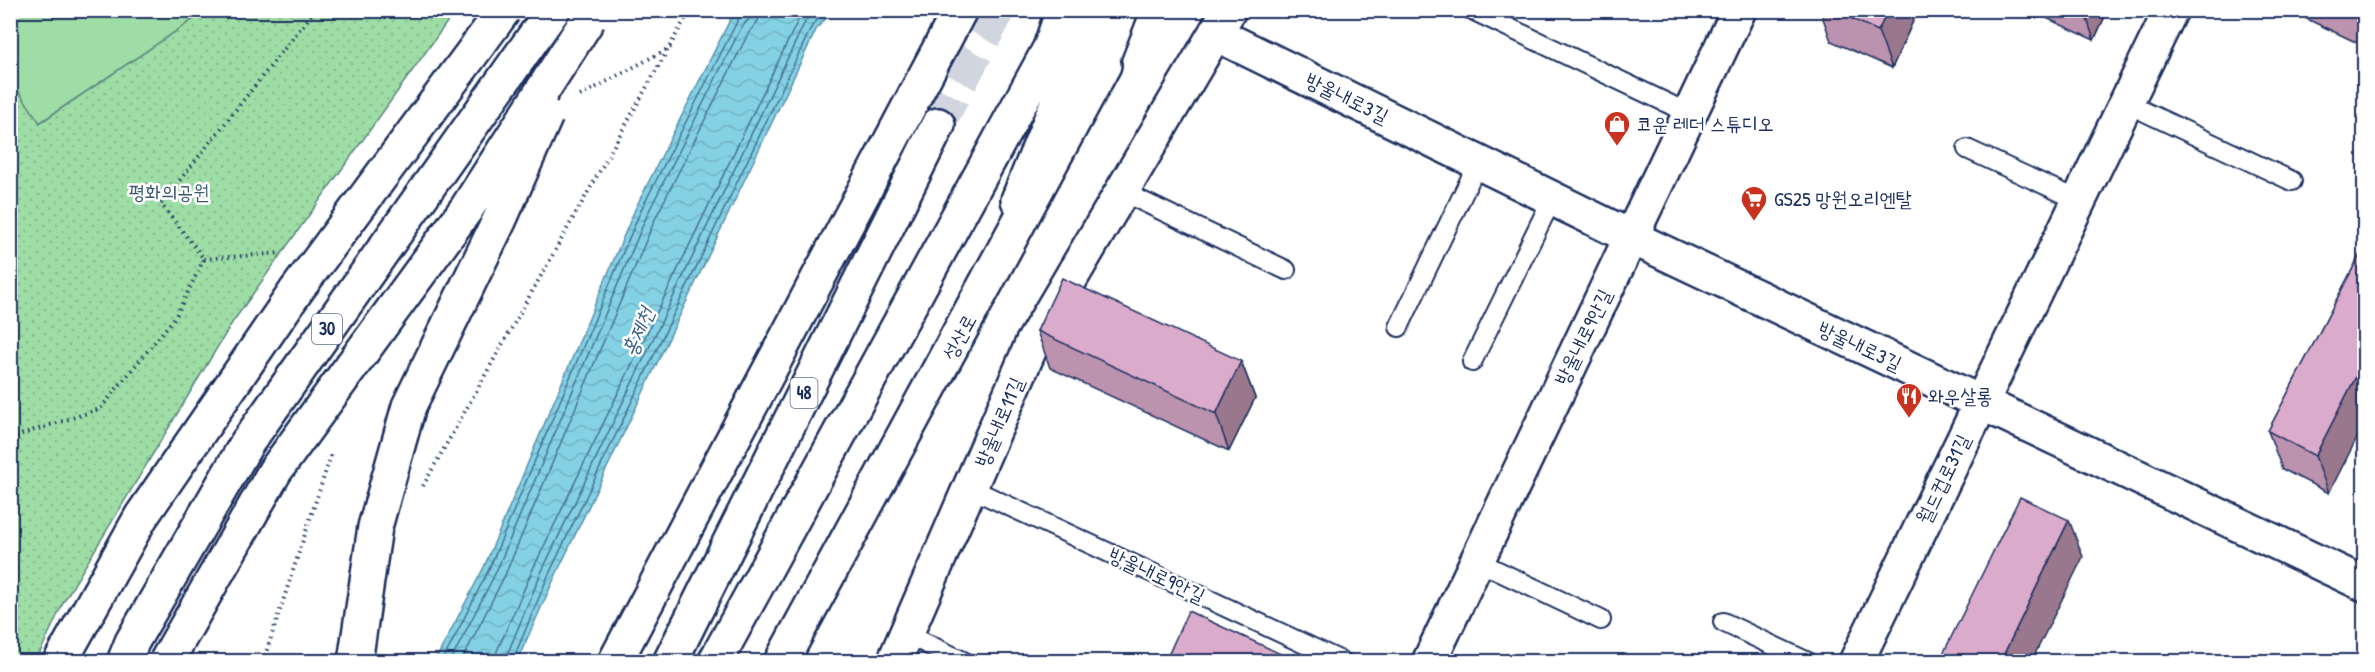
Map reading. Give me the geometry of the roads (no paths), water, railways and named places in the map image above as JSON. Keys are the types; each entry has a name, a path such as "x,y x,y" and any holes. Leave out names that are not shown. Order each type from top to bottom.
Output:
{"main road":[{"path":"60,662 141,518 296,291 504,10"},
{"name":"30","path":"124,662 132,642 247,443 553,10"},
{"path":"615,662 960,10"},
{"path":"715,662 1050,48 1063,10"},
{"path":"969,318 1095,10"},
{"path":"1090,90 1121,10"},
{"name":"성산로","path":"781,662 969,318 1133,10"},
{"name":"방울내로9안길","path":"1429,662 1739,10"},
{"name":"월드컵로31길","path":"1856,662 2171,10"},
{"path":"166,662 275,471 467,208 592,14"},
{"path":"355,662 375,527 409,406 499,221 592,14"},
{"name":"방울내로3길","path":"1222,22 1478,162 1552,199 2364,584"},
{"name":"방울내로11길","path":"900,648 1032,344 1222,22"},
{"name":"48","path":"670,662 938,125"}],"lane":[{"path":"1472,10 1690,114"},
{"path":"2126,103 2292,182"},
{"path":"1967,149 2078,200"},
{"path":"1399,327 1478,162"},
{"path":"1123,192 1286,270"},
{"path":"1472,362 1552,199"},
{"name":"방울내로9안길","path":"970,488 1343,662"},
{"path":"1477,561 1601,620"},
{"path":"1723,622 1808,662"},
{"path":"900,648 965,662"}],"water":[{"name":"홍제천","path":"739,11 833,11 817,28 517,661 435,661 484,567 636,207 730,20"}],"tunnel":[{"path":"938,125 999,10"}],"place":[{"name":"코운 레더 스튜디오","path":"1617,147"},
{"name":"GS25 망원오리엔탈","path":"1754,222"},
{"name":"와우살롱","path":"1909,419"}],"park label":[{"name":"평화의공원","path":"169,192"}]}
